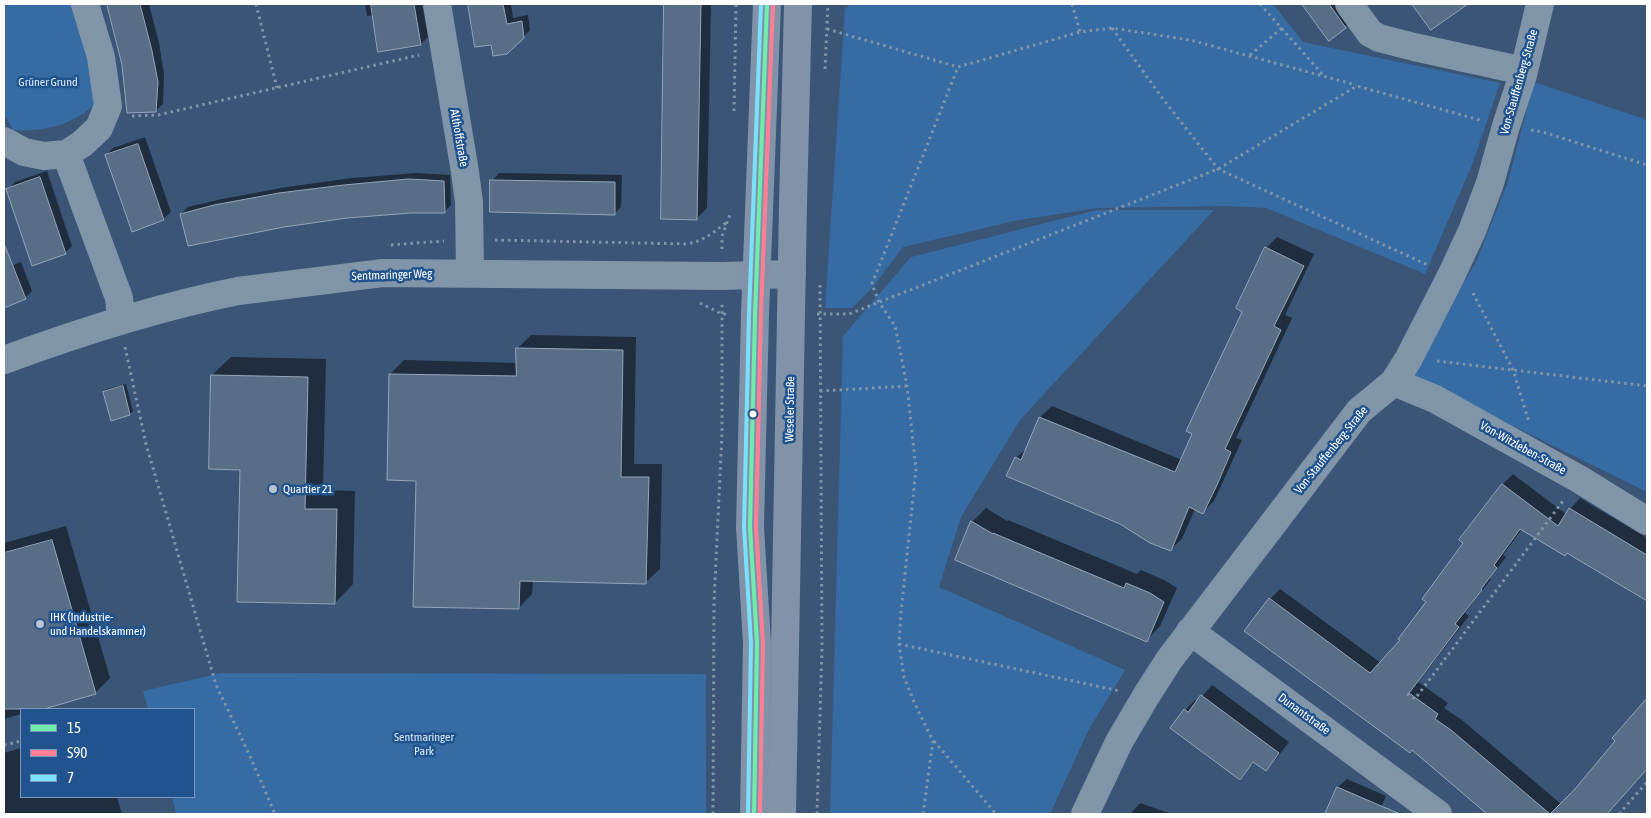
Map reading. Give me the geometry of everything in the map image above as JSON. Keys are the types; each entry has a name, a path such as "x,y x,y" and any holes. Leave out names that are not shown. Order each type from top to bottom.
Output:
{"main road":[{"path":"754,814 757,643 750,526 767,4"},
{"name":"Weseler Straße","path":"782,814 792,274 801,6"}],"street":[{"path":"4,141 24,152 44,156 66,154 82,144 99,128 108,106 101,57 85,4"},
{"name":"Althoffstraße","path":"437,4 465,172 468,202 470,273"},
{"path":"1349,4 1370,33 1379,38 1524,71"},
{"name":"Von-Stauffenberg-Straße","path":"1085,814 1119,742 1146,696 1190,632 1359,411 1394,382 1409,358 1452,276 1490,183 1524,71 1540,4"},
{"path":"66,154 119,298 122,319"},
{"name":"Sentmaringer Weg","path":"4,360 122,319 238,291 383,273 722,276 792,274"},
{"name":"Von-Witzleben-Straße","path":"1394,382 1435,399 1579,479 1647,521"},
{"name":"Dunantstraße","path":"1190,632 1413,806 1438,814"}],"path":[{"path":"256,4 277,88"},
{"path":"734,117 736,4"},
{"path":"824,78 828,4"},
{"path":"1072,4 1080,32"},
{"path":"1260,4 1324,77"},
{"path":"827,29 958,67 1080,32 1112,28 1190,40 1478,120 1546,133 1647,165"},
{"path":"1112,28 1163,99 1218,169 1452,276 1470,288 1513,370 1541,458"},
{"path":"1249,55 1282,28"},
{"path":"104,117 158,115 444,49"},
{"path":"958,67 872,284 879,302 895,326 907,386 916,469 899,644 904,676 933,741 996,814"},
{"path":"821,314 849,314 1218,169 1357,86"},
{"path":"713,814 714,603 722,434 722,236 731,213 731,207"},
{"path":"816,814 822,648 820,274"},
{"path":"696,301 722,314"},
{"path":"122,319 124,342 146,444 216,685 275,814"},
{"path":"1409,358 1647,386"},
{"path":"820,391 907,386"},
{"path":"1407,694 1415,699 1579,479"},
{"path":"899,644 1146,696"},
{"path":"4,746 20,741"},
{"path":"923,814 933,741"},
{"path":"1619,814 1647,782"}],"green space":[{"name":"Grüner Grund","path":"4,4 75,4 86,42 95,104 77,117 57,126 36,130 13,130 4,114"},
{"path":"851,4 1273,4 1303,42 1500,83 1472,165 1425,274 1266,208 1226,206 1098,208 1019,220 903,247 872,288 852,308 825,308 845,9"},
{"path":"1534,82 1647,120 1647,492 1410,375 1476,262 1508,182"},
{"path":"1097,210 1214,210 1020,420 961,517 939,587 1125,670 1088,731 1050,814 830,814 843,336 911,257"},
{"name":"Sentmaringer Park","path":"221,673 706,674 706,814 176,814 172,798 195,798 195,708 148,708 143,691"}],"building":[{"path":"107,4 140,4 158,82 156,112 127,113 122,65"},
{"path":"371,4 414,4 421,45 378,52"},
{"path":"468,4 503,4 507,24 522,21 524,38 507,54 493,56 491,45 475,47"},
{"path":"664,4 701,4 697,220 661,219"},
{"path":"1302,4 1329,4 1346,28 1329,41"},
{"path":"1412,4 1468,4 1431,30"},
{"path":"138,144 164,220 132,232 105,155"},
{"path":"40,177 66,254 32,266 6,189"},
{"path":"409,179 444,181 445,213 411,213 347,218 284,227 188,246 180,214 214,205 279,193"},
{"path":"490,180 615,182 615,215 490,212"},
{"path":"4,246 26,299 4,308"},
{"path":"1265,247 1304,266 1274,326 1281,330 1225,449 1231,452 1217,485 1203,514 1189,507 1171,551 1150,543 1120,524 1006,476 1015,457 1021,460 1039,417 1175,472 1192,434 1186,431 1242,312 1236,308"},
{"path":"516,348 623,350 621,477 649,477 646,584 520,581 519,609 413,607 416,481 387,480 389,374 516,376"},
{"name":"Quartier 21","path":"211,375 308,377 305,509 337,509 335,604 237,602 240,470 209,469"},
{"path":"123,386 130,415 111,421 103,392"},
{"path":"1502,484 1558,526 1569,508 1647,555 1647,601 1567,553 1565,556 1520,529 1494,565 1497,568 1482,590 1455,624 1459,627 1409,693 1438,714 1435,719 1451,730 1550,814 1487,814 1412,750 1410,753 1244,631 1269,598 1370,673 1400,640 1398,639 1426,602 1422,599 1463,543 1459,540"},
{"path":"971,521 993,534 1124,588 1126,583 1150,593 1164,602 1147,642 955,560"},
{"name":"IHK (Industrie- und Handelskammer)","path":"52,540 96,694 47,708 4,709 4,553"},
{"path":"1201,695 1279,753 1266,771 1253,762 1240,780 1170,728 1184,709 1188,712"},
{"path":"1647,698 1647,769 1607,814 1550,814 1575,789 1615,741 1612,738"},
{"path":"1337,787 1400,814 1325,814"}],"transit line":[{"name":"7","path":"748,814 751,643 744,527 749,314 761,4"},
{"name":"15","path":"754,814 757,643 750,527 755,314 767,4"},
{"name":"S90","path":"760,814 763,643 756,527 761,314 773,4"}],"place":[{"name":"Quartier 21","path":"273,489"},
{"name":"IHK (Industrie- und Handelskammer)","path":"40,624"}]}
